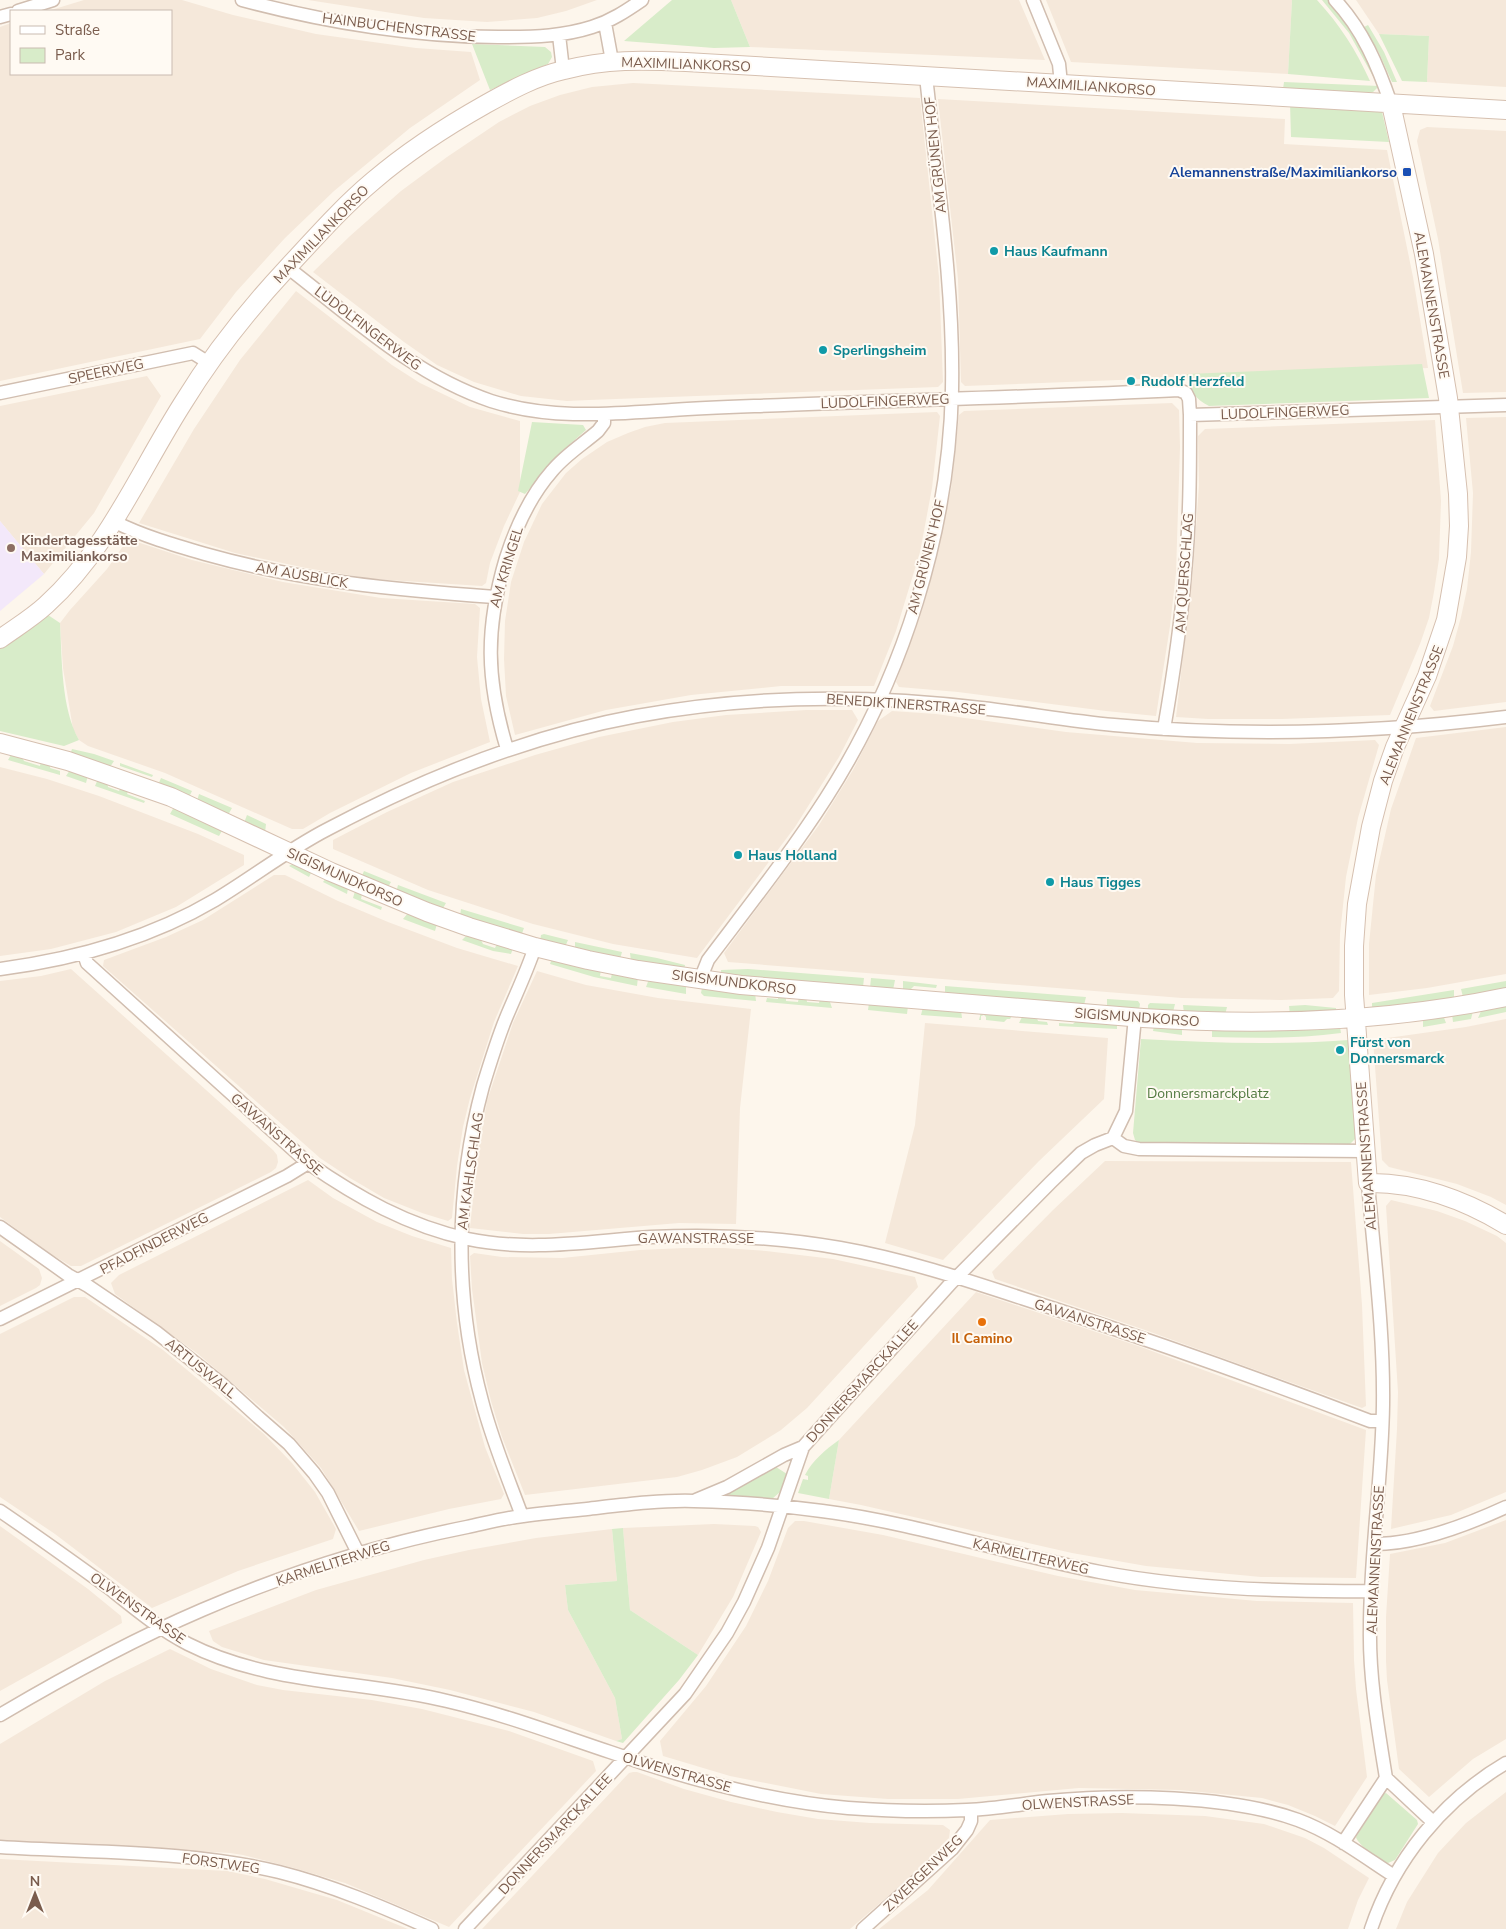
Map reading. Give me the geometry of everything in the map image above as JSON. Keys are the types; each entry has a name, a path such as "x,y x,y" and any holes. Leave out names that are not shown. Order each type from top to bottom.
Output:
{"street":[{"path":"21,10 53,0"},
{"name":"HAINBUCHENSTRASSE","path":"242,0 315,17 431,33 489,37 559,35 573,32 605,23 642,0"},
{"path":"1033,0 1059,64 1061,84"},
{"name":"ALEMANNENSTRASSE","path":"1335,0 1350,18 1372,54 1382,74 1391,104 1424,254 1450,407 1458,494 1457,557 1446,620 1438,648 1395,747 1384,781 1371,827 1360,879 1355,916 1356,1019 1380,1326 1382,1421 1375,1544 1370,1591 1371,1659 1376,1714 1386,1778"},
{"path":"605,23 612,61"},
{"path":"559,35 564,70"},
{"name":"MAXIMILIANKORSO","path":"0,638 46,606 81,569 115,522 182,404 230,334 288,267 339,213 373,181 423,143 461,118 524,84 564,70 612,61 686,62 1506,110"},
{"name":"AM GRÜNEN HOF","path":"700,980 708,960 795,844 855,749 880,699 913,613 928,561 940,507 952,399 946,253 926,76"},
{"name":"LUDOLFINGERWEG","path":"288,267 410,362 451,384 492,401 555,414 604,415 688,409 1180,390 1186,393 1189,399 1190,415 1506,405"},
{"name":"SPEERWEG","path":"0,393 193,353 209,363"},
{"name":"AM KRINGEL","path":"507,750 495,705 491,669 490,642 495,597 510,546 520,520 534,495 552,470 598,431 604,423 604,415"},
{"name":"AM QUERSCHLAG","path":"1164,729 1177,652 1186,572 1190,493 1190,415"},
{"name":"AM AUSBLICK","path":"115,522 180,547 287,573 348,584 421,592 495,597"},
{"name":"BENEDIKTINERSTRASSE","path":"0,969 37,964 84,954 146,934 213,901 323,831 389,798 451,770 507,750 564,732 617,720 721,704 778,699 880,699 981,708 1065,720 1164,729 1236,732 1404,727 1506,717"},
{"name":"SIGISMUNDKORSO","path":"0,743 68,762 170,798 405,904 469,927 535,947 599,962 700,980 1135,1017 1223,1022 1309,1022 1356,1019 1444,1008 1506,997"},
{"name":"AM KAHLSCHLAG","path":"522,1516 492,1437 473,1364 467,1330 461,1237 468,1164 483,1086 506,1020 535,947"},
{"name":"GAWANSTRASSE","path":"84,954 87,963 308,1163 346,1189 382,1209 416,1224 461,1237 491,1243 530,1246 691,1236 796,1241 898,1260 957,1277 1246,1374 1370,1421 1382,1421"},
{"path":"1135,1017 1126,1111 1113,1138 1124,1146 1139,1149 1366,1151"},
{"name":"DONNERSMARCKALLEE","path":"465,1929 685,1694 728,1633 760,1567 803,1447 957,1277 1081,1153 1113,1138"},
{"name":"PFADFINDERWEG","path":"0,1320 287,1176 308,1163"},
{"path":"1368,1183 1398,1184 1451,1198 1488,1214 1506,1225"},
{"name":"ARTUSWALL","path":"0,1228 156,1332 223,1385 289,1444 328,1493 358,1553"},
{"name":"KARMELITERWEG","path":"693,1501 727,1487 803,1447"},
{"name":"KARMELITERWEG","path":"0,1715 60,1680 162,1628 248,1591 358,1553 431,1534 522,1516 616,1506 693,1501 782,1506 825,1511 899,1525 1045,1560 1129,1577 1244,1588 1370,1591"},
{"path":"1375,1544 1430,1535 1506,1506"},
{"name":"OLWENSTRASSE","path":"0,1511 187,1644 226,1660 254,1668 307,1679 372,1686 447,1700 505,1716 626,1758 711,1783 765,1796 815,1804 852,1808 971,1810 1051,1801 1166,1799 1262,1810 1312,1826 1343,1843 1394,1876"},
{"path":"1371,1929 1394,1876 1433,1822 1478,1782 1506,1763"},
{"path":"1343,1843 1386,1778 1433,1822"},
{"name":"ZWERGENWEG","path":"863,1929 952,1849 967,1830 971,1821 971,1810"},
{"name":"FORSTWEG","path":"0,1847 189,1858 234,1863 280,1872 334,1889 432,1929"}],"shaded area":[{"path":"84,0 182,0 233,15 316,34 416,48 471,52 480,80 410,128 334,191 285,238 236,292 200,339 0,381 0,27 10,23 10,75 172,75 172,10 51,10"},
{"path":"308,0 597,0 566,11 537,18 487,22 424,18"},
{"path":"731,0 1019,0 1045,60 750,47"},
{"path":"1046,0 1292,0 1288,74 1071,62"},
{"path":"1356,0 1506,0 1506,87 1427,82 1429,36 1379,34"},
{"path":"633,83 920,98 939,277 943,382 938,387 567,401 521,396 474,382 437,365 313,272 401,191 499,122 530,106 560,95 592,87"},
{"path":"938,99 1285,119 1284,144 1387,150 1413,277 1428,368 965,386 961,382 958,279"},
{"path":"1427,127 1506,131 1506,392 1463,393 1438,239 1417,141 1420,130"},
{"path":"296,291 392,365 420,383 470,407 520,421 520,492 504,526 490,563 486,583 482,586 373,579 306,568 235,553 139,523 194,429 240,360"},
{"path":"147,376 161,396 94,513 44,574 0,521 0,406"},
{"path":"1172,403 1179,410 1180,447 1176,573 1156,716 958,692 899,687 896,682 923,607 939,547 951,489 959,415 964,411"},
{"path":"937,412 940,416 932,488 920,552 896,631 874,686 781,686 691,695 606,710 515,735 506,696 504,659 505,621 511,582 524,542 542,504 566,473 582,459 607,442 645,427 665,423"},
{"path":"1506,417 1506,702 1434,711 1430,706 1453,646 1467,589 1471,552 1473,493 1466,418"},
{"path":"1435,420 1441,501 1439,559 1434,592 1429,618 1420,644 1390,715 1282,719 1176,717 1193,571 1199,485 1198,436 1205,429"},
{"name":"Kindertagesstätte Maximiliankorso","path":"0,521 44,574 0,611"},
{"path":"128,539 192,560 283,582 381,598 475,604 480,608 477,657 481,699 490,742 411,773 330,813 303,829 292,829 165,773 88,746 79,740 73,729 63,668 60,623 107,569"},
{"path":"806,710 852,710 858,720 839,757 795,827 697,958 613,944 533,924 428,890 333,849 333,840 387,812 453,782 535,755 599,737 673,722 726,715"},
{"path":"892,711 936,714 1066,732 1197,743 1289,744 1375,740 1379,745 1358,818 1346,877 1340,934 1339,991 1333,998 1281,1000 1182,998 728,962 724,953 819,825 853,770 878,721"},
{"path":"1506,727 1506,974 1427,988 1369,995 1369,944 1376,875 1391,809 1416,738"},
{"path":"0,767 47,779 99,796 198,834 244,855 244,865 176,907 116,932 51,949 0,956"},
{"path":"274,875 285,875 338,901 457,948 518,966 494,1022 470,1098 457,1166 452,1218 448,1221 384,1198 320,1158 103,966 104,960 166,937 203,920"},
{"path":"71,969 273,1150 277,1155 278,1162 276,1168 271,1172 81,1266 71,1266 49,1253 0,1217 0,981 41,976"},
{"path":"537,971 586,985 658,998 751,1009 740,1108 736,1224 679,1223 549,1234 523,1234 470,1228 477,1159 487,1101 513,1023"},
{"path":"1506,1019 1506,1205 1457,1184 1389,1167 1382,1160 1373,1040 1466,1027"},
{"path":"925,1023 1108,1038 1104,1099 1039,1161 943,1260 885,1243 915,1125"},
{"path":"1105,1161 1351,1162 1362,1305 1366,1406 1362,1408 1145,1330 995,1279 992,1272"},
{"path":"308,1180 333,1198 377,1222 412,1236 451,1248 452,1279 464,1370 485,1447 504,1494 501,1499 449,1509 359,1531 321,1468 284,1427 198,1354 115,1294 111,1283 119,1275"},
{"path":"1391,1200 1437,1211 1465,1221 1497,1236 1506,1243 1506,1492 1451,1515 1391,1529 1398,1392 1386,1206"},
{"path":"0,1241 39,1269 42,1278 40,1285 36,1288 0,1306"},
{"path":"684,1248 766,1251 833,1259 915,1277 918,1287 807,1408 781,1430 737,1457 677,1477 525,1495 502,1437 482,1363 472,1289 470,1256 474,1253 502,1257 562,1258 640,1250"},
{"path":"976,1292 1141,1347 1366,1430 1356,1578 1261,1577 1146,1566 1072,1553 829,1499 839,1440"},
{"path":"74,1297 85,1297 163,1350 264,1434 292,1463 315,1492 336,1529 333,1539 238,1571 152,1608 55,1534 0,1497 0,1334"},
{"path":"1506,1520 1506,1739 1473,1759 1429,1797 1399,1769 1386,1661 1386,1617 1390,1554 1445,1543"},
{"path":"795,1521 883,1535 1058,1576 1135,1590 1257,1601 1353,1603 1356,1689 1367,1777 1335,1826 1288,1805 1262,1798 1180,1790 1079,1788 958,1799 888,1799 821,1794 730,1776 663,1756 660,1741 706,1686 746,1626 768,1581 788,1528"},
{"path":"714,1524 755,1526 761,1532 733,1597 698,1655 630,1610 623,1528"},
{"path":"0,1526 88,1589 121,1616 122,1623 0,1691"},
{"path":"612,1529 617,1581 565,1585 568,1610 615,1698 622,1739 616,1741 534,1712 450,1690 392,1678 264,1660 222,1647 213,1641 209,1631 316,1590 424,1560 536,1538"},
{"path":"170,1649 211,1669 257,1685 283,1690 372,1700 422,1709 509,1731 593,1761 596,1771 449,1927 345,1883 243,1855 0,1840 0,1744 105,1681"},
{"path":"633,1772 684,1789 777,1812 818,1819 870,1823 943,1825 950,1830 949,1838 915,1873 850,1929 482,1929 629,1773"},
{"path":"1506,1792 1506,1929 1396,1929 1407,1902 1438,1853 1466,1823"},
{"path":"1122,1813 1205,1816 1264,1824 1305,1838 1324,1848 1369,1878 1358,1900 1348,1929 879,1929 928,1890 990,1820 1068,1814"},
{"path":"0,1859 227,1871 265,1879 337,1900 408,1929 0,1929"}],"green space":[{"path":"672,0 731,0 750,47 714,48 624,41"},
{"path":"1292,0 1317,0 1347,38 1370,81 1288,74"},
{"path":"1322,0 1328,0 1350,29 1362,48 1377,80 1375,80 1349,33"},
{"path":"1368,25 1384,52 1397,82 1392,82 1379,53 1364,27"},
{"path":"1379,34 1429,36 1427,82 1402,81"},
{"path":"472,44 545,47 551,52 552,57 548,64 490,90"},
{"path":"1284,82 1379,86 1369,93 1283,89"},
{"path":"1290,103 1379,110 1382,112 1389,142 1291,137"},
{"path":"1422,364 1429,398 1209,406 1193,393 1187,374"},
{"path":"532,422 583,425 586,430 562,451 525,494 518,491"},
{"path":"48,615 60,623 62,667 66,698 73,727 79,740 64,746 0,731 0,647"},
{"path":"72,749 114,761 110,767 70,755"},
{"path":"12,753 21,756 24,761 40,766 41,761 51,764 50,768 60,771 60,775 8,760"},
{"path":"120,763 153,775 152,777 120,766"},
{"path":"70,770 88,775 86,783 66,776"},
{"path":"161,778 192,791 189,797 158,785"},
{"path":"98,779 107,782 108,787 119,791 121,787 129,789 127,794 145,801 144,803 95,786"},
{"path":"199,794 232,808 228,815 197,801"},
{"path":"174,807 223,829 219,836 170,814"},
{"path":"247,815 266,824 265,833 244,823"},
{"path":"294,863 312,871 309,877 289,866"},
{"path":"364,871 391,882 387,889 361,878"},
{"path":"326,878 348,888 347,894 323,882"},
{"path":"398,885 446,903 442,910 396,893"},
{"path":"355,891 362,894 361,899 382,907 381,910 353,898"},
{"path":"461,909 524,928 521,936 460,916"},
{"path":"408,913 437,924 435,931 403,919"},
{"path":"468,934 480,938 483,944 495,948 497,944 513,948 511,954 493,951 462,940"},
{"path":"544,934 568,940 565,947 540,941 541,935"},
{"path":"575,942 622,952 620,959 575,949"},
{"path":"630,953 685,965 684,970 631,961"},
{"path":"552,959 601,970 600,976 611,978 612,973 638,977 637,986 594,977 550,964"},
{"path":"748,969 864,978 863,987 721,975 721,970"},
{"path":"871,978 895,980 893,990 870,988"},
{"path":"649,979 686,985 686,994 646,987"},
{"path":"903,981 937,985 936,988 914,986 909,991 903,991"},
{"path":"1506,981 1506,989 1463,997 1461,989"},
{"path":"945,986 1086,997 1084,1005 945,994"},
{"path":"702,988 755,993 756,1001 704,996 701,993"},
{"path":"1454,990 1454,999 1372,1008 1372,1003"},
{"path":"778,995 786,996 786,1001 798,1002 799,997 806,997 807,1002 819,1003 820,998 829,999 832,1008 766,1002 767,998 778,999"},
{"path":"1107,999 1138,1001 1140,1004 1139,1010 1107,1007"},
{"path":"869,1003 908,1006 907,1014 868,1010"},
{"path":"1150,1003 1175,1004 1173,1012 1148,1011"},
{"path":"1506,1004 1506,1012 1478,1018 1482,1009"},
{"path":"1183,1005 1227,1007 1225,1015 1184,1013"},
{"path":"1305,1005 1336,1008 1336,1012 1290,1015 1289,1006"},
{"path":"923,1007 961,1010 962,1018 921,1015"},
{"path":"1473,1011 1471,1019 1453,1022 1452,1014"},
{"path":"981,1012 1013,1014 1010,1019 1004,1022 986,1020 984,1015 979,1020"},
{"path":"1023,1015 1036,1016 1038,1021 1047,1022 1048,1025 1019,1023"},
{"path":"1443,1015 1446,1023 1423,1027 1423,1018"},
{"path":"1077,1020 1117,1023 1117,1029 1059,1026 1059,1023 1073,1024"},
{"path":"1154,1026 1182,1027 1182,1035 1153,1031"},
{"path":"1340,1027 1341,1033 1309,1036 1212,1037 1212,1029"},
{"name":"Donnersmarckplatz","path":"1141,1039 1245,1043 1349,1040 1357,1137 1350,1144 1139,1143 1135,1140 1133,1133"},
{"path":"839,1440 829,1499 798,1493 803,1479 808,1480 808,1476 805,1475 812,1465"},
{"path":"776,1467 787,1474 780,1492 772,1499 729,1497 729,1491"},
{"path":"623,1528 630,1610 698,1655 679,1680 623,1743 616,1741 622,1739 615,1698 568,1610 565,1585 617,1581 612,1529"},
{"path":"1386,1793 1417,1820 1418,1824 1395,1860 1388,1863 1369,1852 1360,1844 1356,1837 1383,1794"}],"place":[{"name":"Alemannenstraße/Maximiliankorso","path":"1407,172"},
{"name":"Haus Kaufmann","path":"994,251"},
{"name":"Sperlingsheim","path":"823,350"},
{"name":"Rudolf Herzfeld","path":"1131,381"},
{"name":"Kindertagesstätte Maximiliankorso","path":"11,548"},
{"name":"Haus Holland","path":"738,855"},
{"name":"Haus Tigges","path":"1050,882"},
{"name":"Fürst von Donnersmarck","path":"1340,1050"},
{"name":"Il Camino","path":"982,1322"}]}
